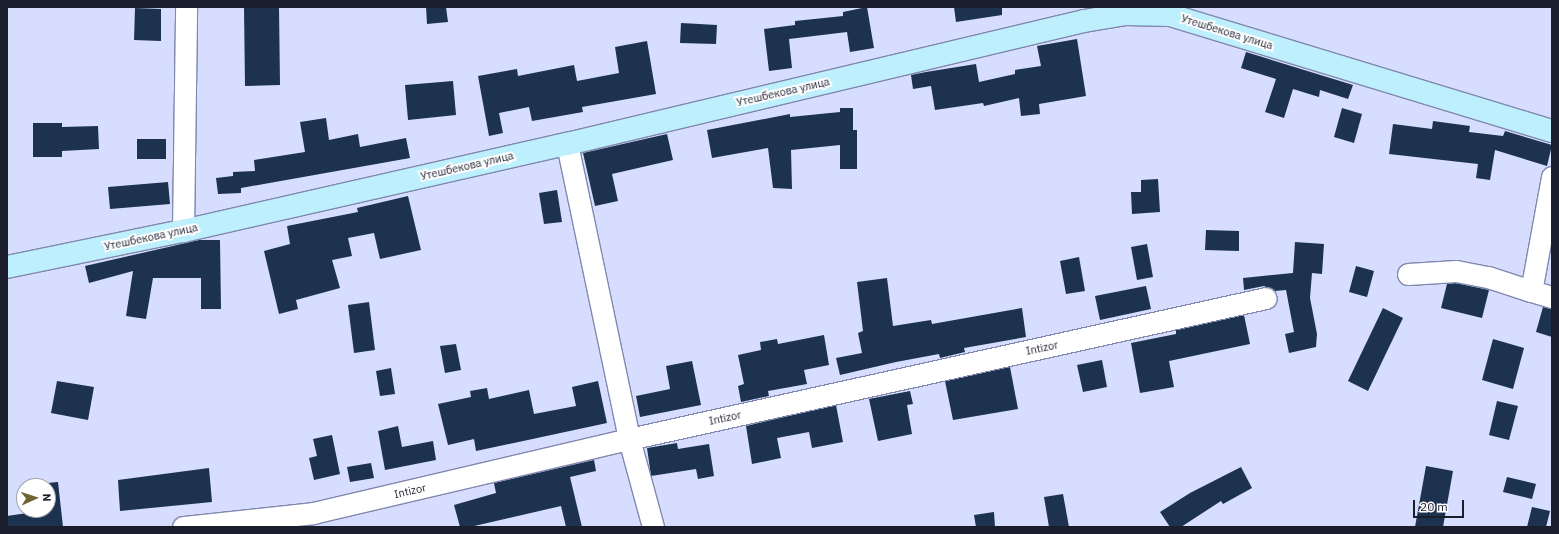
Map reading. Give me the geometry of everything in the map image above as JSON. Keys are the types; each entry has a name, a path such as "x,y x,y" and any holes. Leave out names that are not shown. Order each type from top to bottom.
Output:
{"main road":[{"name":"Утешбекова улица","path":"7,267 183,231 567,144 1084,20 1126,14 1170,11 1552,131"}],"street":[{"path":"183,231 186,7"},
{"path":"567,144 630,439 653,527"},
{"path":"1531,291 1552,177"},
{"path":"1408,274 1456,271 1488,277 1552,297"},
{"name":"Intizor","path":"183,527 313,520 630,439 1266,298"}],"building":[{"path":"244,7 279,7 280,85 245,86"},
{"path":"426,7 446,7 448,22 427,24"},
{"path":"867,7 874,48 850,52 847,32 789,39 792,68 769,71 764,29 795,25 795,21 843,16 843,12"},
{"path":"954,7 1002,7 1002,15 956,22"},
{"path":"135,8 161,9 161,41 134,40"},
{"path":"681,23 717,25 716,44 680,43"},
{"path":"1077,39 1086,96 1039,104 1040,114 1021,116 1019,98 984,106 983,103 935,110 931,86 913,89 911,75 976,64 979,82 1015,74 1015,70 1041,66 1037,46"},
{"path":"647,41 656,94 582,107 583,112 532,121 529,107 499,113 503,133 489,136 478,76 517,69 518,76 574,65 577,81 619,73 615,47"},
{"path":"1246,52 1353,85 1348,99 1320,90 1319,97 1293,89 1284,118 1265,112 1276,79 1241,68"},
{"path":"453,81 456,115 408,120 405,85"},
{"path":"840,108 853,108 853,130 857,130 857,169 840,169 840,145 791,150 792,189 773,188 768,148 712,158 707,130 790,114 790,117 840,112"},
{"path":"1342,108 1362,114 1354,143 1334,137"},
{"path":"326,118 329,140 358,134 360,147 406,138 410,158 241,188 241,193 218,194 216,178 233,176 233,172 255,171 254,160 305,152 300,122"},
{"path":"1433,121 1470,126 1469,132 1503,136 1505,131 1552,145 1547,166 1495,150 1490,180 1476,178 1478,164 1389,154 1393,124 1432,129"},
{"path":"33,123 62,123 62,127 98,126 99,149 62,151 62,157 33,157"},
{"path":"667,134 673,160 612,174 618,201 595,206 583,153"},
{"path":"137,139 166,139 166,159 137,159"},
{"path":"1158,179 1160,212 1132,214 1131,192 1141,192 1141,180"},
{"path":"168,182 170,204 110,209 108,187"},
{"path":"557,190 562,222 544,224 539,193"},
{"path":"408,196 421,250 380,259 374,233 348,238 352,256 332,260 340,288 296,300 298,309 279,314 264,251 290,244 287,226 358,212 357,208"},
{"path":"1206,230 1239,231 1239,251 1205,250"},
{"path":"199,240 220,240 221,309 201,309 201,278 153,278 146,319 126,316 133,271 89,283 85,266"},
{"path":"1295,242 1324,244 1322,274 1312,273 1310,298 1317,334 1316,347 1289,353 1285,334 1294,332 1286,290 1275,291 1264,286 1244,290 1243,278 1293,273"},
{"path":"1147,244 1153,277 1137,280 1131,247"},
{"path":"1079,257 1085,291 1066,294 1060,261"},
{"path":"1356,266 1374,271 1367,297 1349,292"},
{"path":"887,278 893,326 931,320 932,324 1022,308 1026,337 964,348 965,352 940,358 939,354 840,375 836,358 862,353 858,333 863,331 857,282"},
{"path":"1455,283 1489,290 1482,318 1441,308 1447,284"},
{"path":"1146,286 1151,309 1100,320 1095,296"},
{"path":"369,302 375,350 354,353 348,305"},
{"path":"1543,307 1552,309 1552,337 1536,332"},
{"path":"1383,308 1403,318 1368,391 1348,381"},
{"path":"1244,315 1250,344 1169,361 1174,387 1140,393 1131,343 1176,334 1176,330"},
{"path":"824,335 829,365 804,370 807,384 768,391 769,396 741,402 738,386 744,384 738,355 761,350 760,342 777,339 778,344"},
{"path":"1493,339 1524,348 1513,389 1482,380"},
{"path":"456,344 461,370 445,373 440,346"},
{"path":"1102,360 1107,387 1083,392 1077,365"},
{"path":"692,361 701,405 640,417 636,396 670,389 666,366"},
{"path":"1010,367 1018,409 953,420 945,381"},
{"path":"391,368 395,394 380,396 376,371"},
{"path":"57,381 94,387 88,420 51,413"},
{"path":"598,381 607,423 476,451 474,439 448,445 438,404 471,397 470,391 487,388 489,399 529,390 534,414 576,406 572,387"},
{"path":"910,391 913,404 907,405 912,434 878,441 869,399"},
{"path":"1497,401 1518,406 1509,440 1489,435"},
{"path":"836,405 843,442 812,448 809,432 777,438 781,458 752,464 746,426"},
{"path":"398,426 402,447 433,441 436,460 385,470 378,431"},
{"path":"332,435 340,474 314,480 309,458 317,456 313,439"},
{"path":"677,443 678,449 709,444 714,476 698,479 696,469 651,476 647,448"},
{"path":"594,460 596,471 570,477 582,527 566,527 561,506 470,527 460,527 454,505 496,493 494,483"},
{"path":"371,463 374,478 350,482 347,467"},
{"path":"1426,466 1453,471 1443,527 1415,527"},
{"path":"1241,467 1252,488 1223,504 1221,501 1181,527 1170,527 1160,512 1190,493"},
{"path":"209,468 212,502 120,511 118,480"},
{"path":"1507,477 1536,484 1532,499 1503,492"},
{"path":"56,482 58,482 63,527 7,527 7,516 16,515 16,518 56,518"},
{"path":"1063,494 1069,527 1049,527 1044,497"},
{"path":"1532,507 1550,511 1546,527 1527,527"},
{"path":"994,512 995,527 976,527 974,515"}]}
